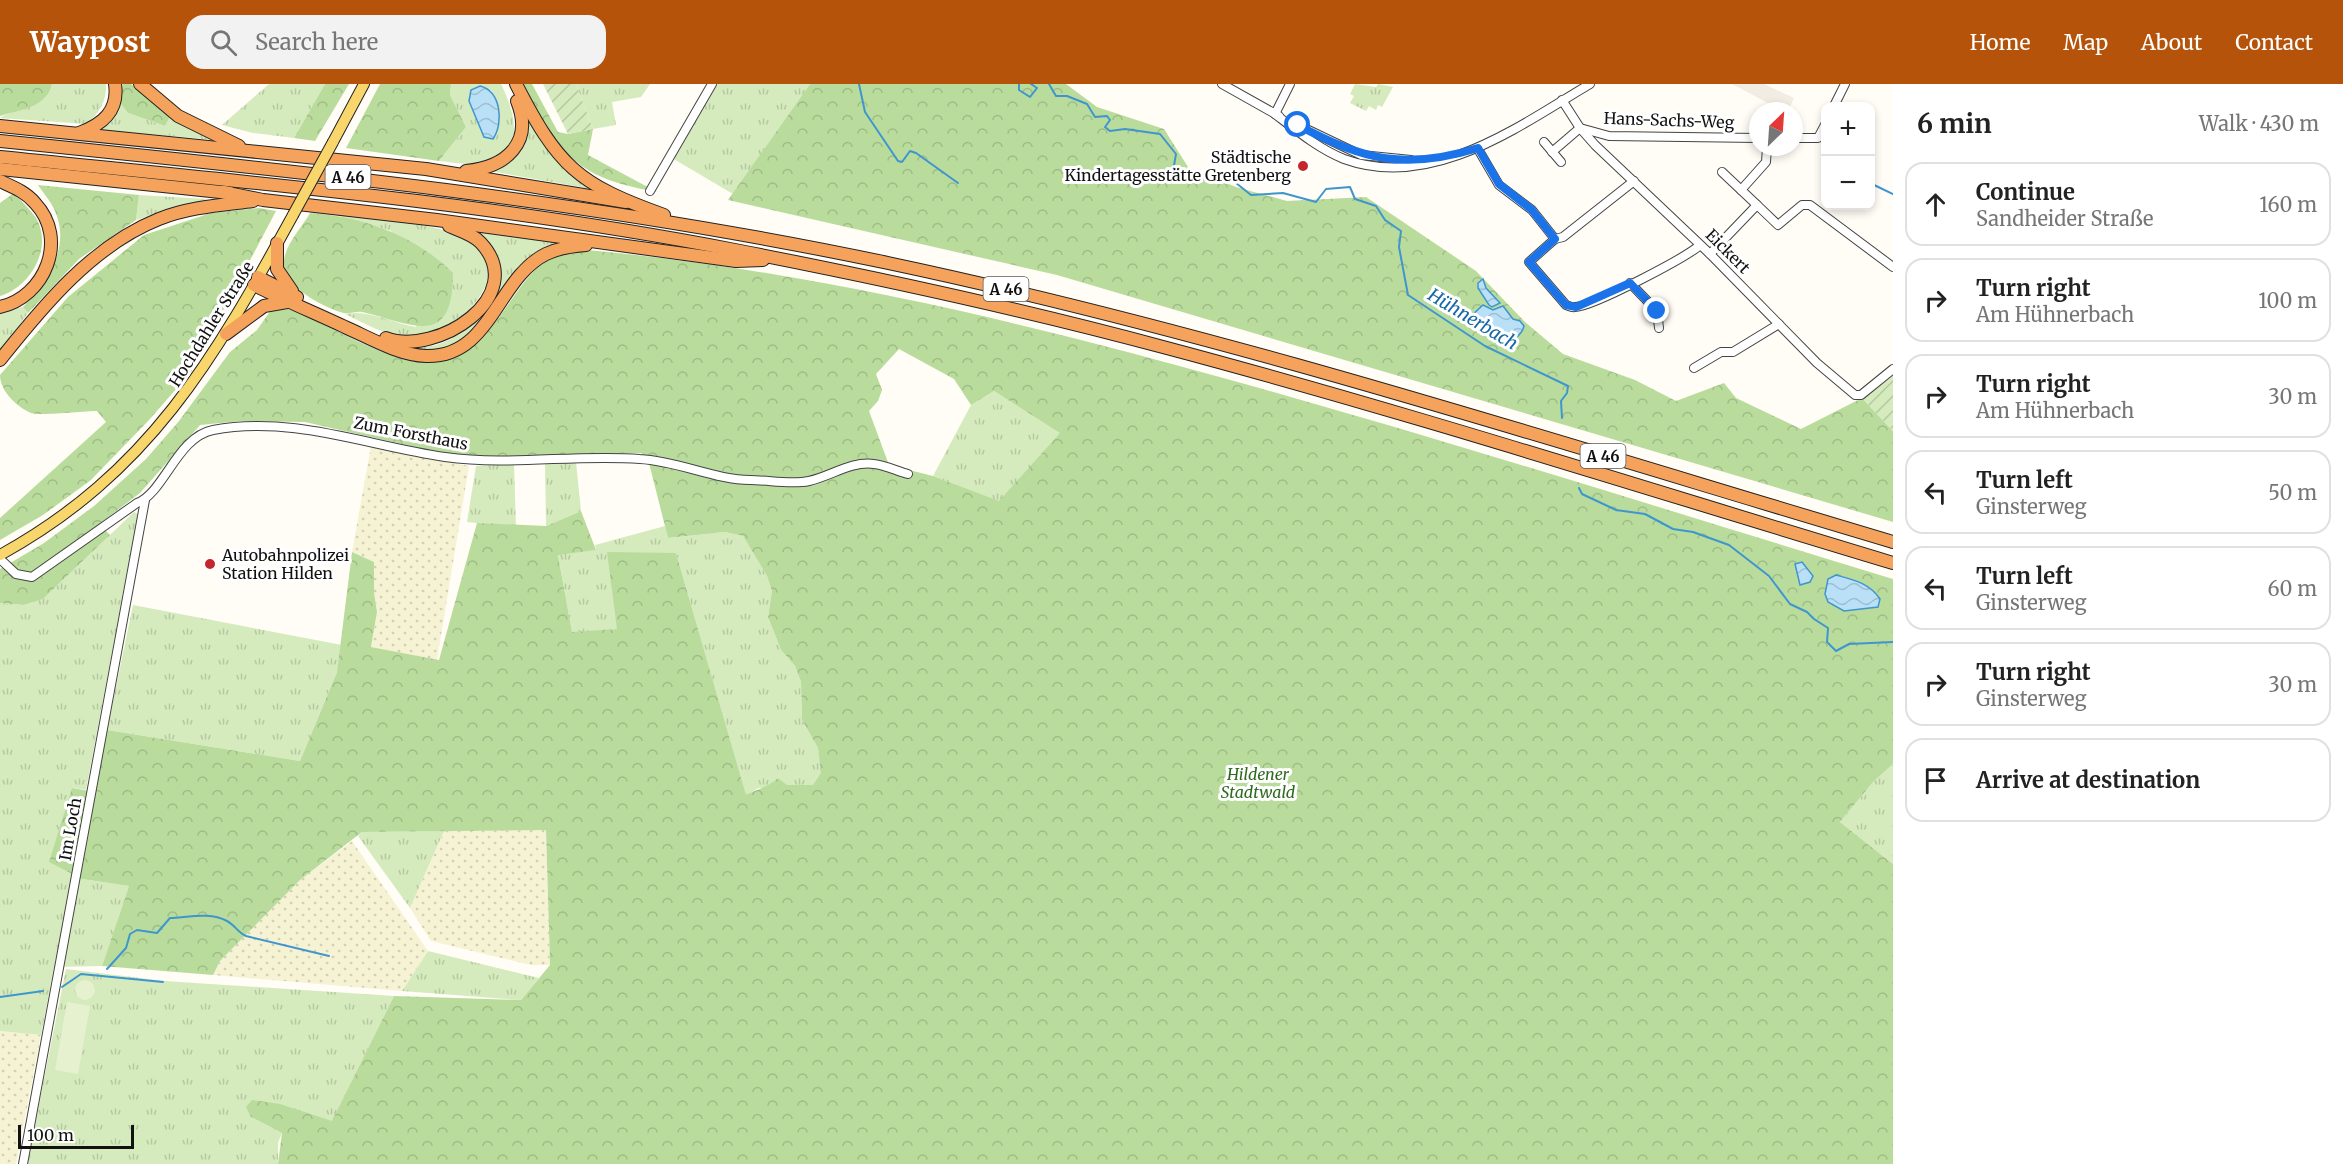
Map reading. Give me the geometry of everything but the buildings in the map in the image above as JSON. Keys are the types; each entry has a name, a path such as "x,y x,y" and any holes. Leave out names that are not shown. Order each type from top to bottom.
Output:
{"highway":[{"path":"77,134 105,120 114,104 115,84"},
{"path":"140,84 188,121 251,151"},
{"path":"446,172 484,169 507,158 520,138 522,114 509,84"},
{"path":"516,84 543,136 562,161 586,180 626,202 694,226"},
{"path":"0,126 446,172 626,202"},
{"name":"A 46","path":"0,141 306,171 694,226 909,267 1167,330 1313,370 1893,542"},
{"name":"A 46","path":"0,157 404,198 642,233 779,259 990,304 1173,349 1893,563"},
{"path":"0,169 341,204 366,204 404,198"},
{"path":"0,181 20,190 36,204 48,226 51,250 48,266 30,293 0,307"},
{"path":"223,192 263,200 437,220 736,261 779,259"},
{"path":"0,360 60,290 116,243 142,227 184,211 263,200"},
{"path":"226,334 264,306 294,300 393,340 423,342 452,331 486,302 492,289 493,267 480,241 437,220"},
{"path":"277,243 277,269 294,300"},
{"path":"256,281 386,345 408,353 441,355 468,343 480,332 524,272 534,262 560,249 607,243"}],"main road":[{"name":"Hochdahler Straße","path":"0,555 38,534 124,465 176,407 226,334 364,84"}],"street":[{"path":"650,191 712,84"},
{"path":"1222,84 1275,114 1344,159 1392,166 1432,161 1498,140 1590,84"},
{"path":"1275,114 1290,84"},
{"path":"1836,102 1844,84 1854,89"},
{"name":"Eickert","path":"1562,100 1580,128 1710,254 1817,363 1855,395 1861,395 1893,369"},
{"path":"1552,152 1580,128"},
{"name":"Hans-Sachs-Weg","path":"1580,128 1609,136 1749,138"},
{"path":"1803,138 1818,138 1821,132"},
{"path":"1544,142 1560,162"},
{"path":"1478,148 1499,184 1532,210 1555,239"},
{"path":"1741,190 1766,162 1766,156"},
{"path":"1722,172 1778,225 1802,205 1810,205 1893,267"},
{"path":"1634,182 1563,237 1555,239 1529,262 1566,305 1576,307 1630,283 1700,245"},
{"path":"1710,254 1757,205"},
{"path":"1630,283 1657,311 1659,328"},
{"path":"1694,368 1721,352 1733,352 1779,324"},
{"name":"Zum Forsthaus","path":"0,560 16,574 32,577 137,503 145,500 165,472 204,432 234,427 308,428 443,457 473,460 641,459 672,462 726,477 747,480 808,482 864,463 876,464 908,474"},
{"name":"Im Loch","path":"23,1164 145,500"}],"shaded area":[{"path":"1732,84 1764,84 1794,98 1792,102 1766,102"},
{"path":"371,446 469,466 437,660 371,647 377,612 374,562 352,552"},
{"path":"546,830 550,965 531,965 431,941 410,908 444,831"},
{"path":"352,841 428,951 402,991 213,975 220,961 300,880"},
{"path":"0,1031 41,1035 16,1164 0,1164"}],"green space":[{"path":"0,84 52,84 45,98 39,103 0,116"},
{"path":"52,84 106,84 104,101 99,111 87,124 0,118 38,103 44,99"},
{"path":"123,84 131,84 170,117 165,126 128,113 120,103"},
{"path":"269,84 325,84 294,138 253,133 222,125"},
{"path":"325,84 349,84 315,141 294,138"},
{"path":"380,84 451,84 450,95 466,127 439,161 346,148"},
{"path":"451,84 501,84 514,122 511,144 504,153 493,160 477,164 439,161 466,127 450,95","holes":["491,90 495,96 499,121 481,132 469,101"]},
{"path":"523,84 532,84 558,132 568,134 593,129 588,155 657,192 608,180 582,166 559,144 544,124"},
{"path":"543,84 576,84 593,129 568,134"},
{"path":"576,84 650,84 641,97 612,102 616,125 593,129"},
{"path":"716,84 810,84 733,194 672,158"},
{"path":"810,84 1066,84 1097,107 1164,129 1188,167 1236,187 1287,201 1366,197 1476,271 1525,322 1563,354 1635,380 1676,401 1724,383 1736,398 1801,429 1862,398 1893,431 1893,522 1057,275 728,200"},
{"path":"1355,84 1376,87 1378,84 1393,87 1382,107 1378,105 1376,110 1369,106 1366,111 1350,103 1354,96 1350,94"},
{"path":"120,103 128,113 165,126 170,117 215,140 101,130 113,120"},
{"path":"526,116 547,150 575,176 597,190 490,171 508,161 519,151 526,128"},
{"path":"38,185 139,195 136,220 79,259 28,313 23,307 49,274 59,249 59,223 51,203"},
{"path":"14,193 36,218 41,230 42,242 36,265 29,276 11,292 0,296 0,203"},
{"path":"139,195 207,199 136,220"},
{"path":"259,208 276,211 191,372 91,480 43,515 0,540 0,518 106,422 97,411 31,413 10,398 3,387 0,375 68,297 144,235 211,213"},
{"path":"310,213 349,218 387,230 422,248 453,273 451,298 446,314 437,323 426,326 412,325 362,312 336,311 308,296 287,276 284,261 289,246"},
{"path":"332,214 423,225 458,235 471,242 484,255 489,269 486,284 467,312 453,324 438,332 413,338 393,335 373,327 345,314 363,313 416,327 391,231"},
{"path":"464,226 580,242 546,252 485,320 456,346 434,352 403,348 440,344 464,330 481,306 497,275"},
{"name":"Hildener Stadtwald","path":"576,249 661,258 830,284 996,319 1245,384 1893,579 1893,764 1873,782 1840,822 1893,864 1893,1164 278,1164 282,1133 251,1117 246,1107 252,1100 280,1104 332,1121 394,996 521,1000 550,965 546,830 362,832 300,880 220,961 213,975 102,966 129,886 82,879 49,862 72,788 94,792 107,730 300,761 337,672 352,552 374,562 377,612 371,647 439,660 477,523 546,526 581,511 596,550 558,555 572,632 617,629 607,552 676,553 746,795 778,778 787,785 813,785 821,773 818,748 802,720 801,682 795,666 781,650 768,617 772,591 767,576 743,536 725,532 668,538 649,463 641,453 476,459 305,422 241,421 200,425 140,493 99,524 110,535 43,599 24,605 0,603 0,569 44,543 94,506 146,459 179,421 230,352 257,330 271,310 288,309 298,312 382,352 408,359 433,361 457,354 481,337 540,265 552,256","holes":["899,349 954,379 971,405 994,391 1060,433 999,501 933,476 889,465 869,411 878,401 882,390 876,374"]},
{"path":"23,307 28,313 0,352 0,313"},
{"path":"1893,375 1893,431 1862,398"},
{"path":"994,391 1061,433 999,502 933,476 971,405"},
{"path":"545,462 576,462 581,511 546,526"},
{"path":"514,464 516,527 467,522 476,466"},
{"path":"134,512 138,514 86,790 72,788 82,879 129,886 102,966 54,967 41,1035 0,1031 0,603 24,605 43,599"},
{"path":"665,526 668,538 725,532 743,536 767,576 772,591 768,617 781,650 795,666 801,682 802,720 818,748 822,773 814,785 758,788 746,796 676,553 617,629 572,633 558,554 596,550 595,545"},
{"path":"133,605 342,645 337,672 300,761 107,730"},
{"path":"1893,764 1893,864 1840,822 1873,782"},
{"path":"444,831 410,908 358,836 362,832"},
{"path":"428,951 539,978 521,1000 402,991"},
{"path":"66,969 165,981 394,996 332,1122 251,1117 282,1133 278,1143 278,1164 27,1164"},
{"path":"85,980 92,983 95,990 92,997 85,1000 78,997 75,990 78,983"},
{"path":"67,1002 90,1006 78,1074 55,1070"}],"water":[{"path":"480,86 492,94 498,108 499,125 493,139 484,137 469,101 471,90"},
{"path":"1483,279 1486,288 1500,303 1492,307 1478,288 1478,283"},
{"path":"1483,305 1493,310 1503,306 1513,319 1520,321 1524,326 1519,335 1502,343 1470,323 1468,319"},
{"path":"1802,562 1813,576 1810,582 1800,585 1795,564"},
{"path":"1836,575 1861,583 1871,589 1880,599 1878,607 1844,611 1828,602 1825,594 1828,579"}],"waterway":[{"path":"859,84 865,112 898,161 902,162 910,151 916,153 958,183"},
{"name":"Hühnerbach","path":"1019,84 1019,90 1030,97 1037,88 1031,84"},
{"name":"Hühnerbach","path":"1049,84 1056,96 1067,96 1087,104 1095,117 1107,116 1110,120 1105,127 1110,131 1125,129 1160,134 1176,154 1173,171 1205,180 1217,174 1226,175 1251,195 1283,193 1316,202 1326,189 1350,187 1355,199 1376,206 1385,220 1401,231 1399,247 1408,295 1485,346 1568,386 1567,393 1561,401 1562,418"},
{"path":"1875,185 1893,194"},
{"name":"Hühnerbach","path":"1579,488 1582,494 1616,510 1645,514 1673,529 1693,532 1729,545 1769,576 1790,604 1807,612 1828,628 1827,642 1836,651 1849,644 1893,642"},
{"path":"107,969 126,948 130,934 137,930 157,933 170,918 192,916 220,918 246,936 329,956"},
{"path":"62,987 81,974 163,982"},
{"path":"0,997 43,991"}],"place":[{"name":"Städtische Kindertagesstätte Gretenberg","path":"1303,166"},
{"name":"Autobahnpolizei Station Hilden","path":"210,564"}],"route":[{"path":"1298,125 1342,148 1360,155 1378,158 1432,161 1478,148 1484,163 1499,184 1532,210 1555,239 1533,256 1529,262 1566,305 1576,307 1630,283 1657,311"}]}
